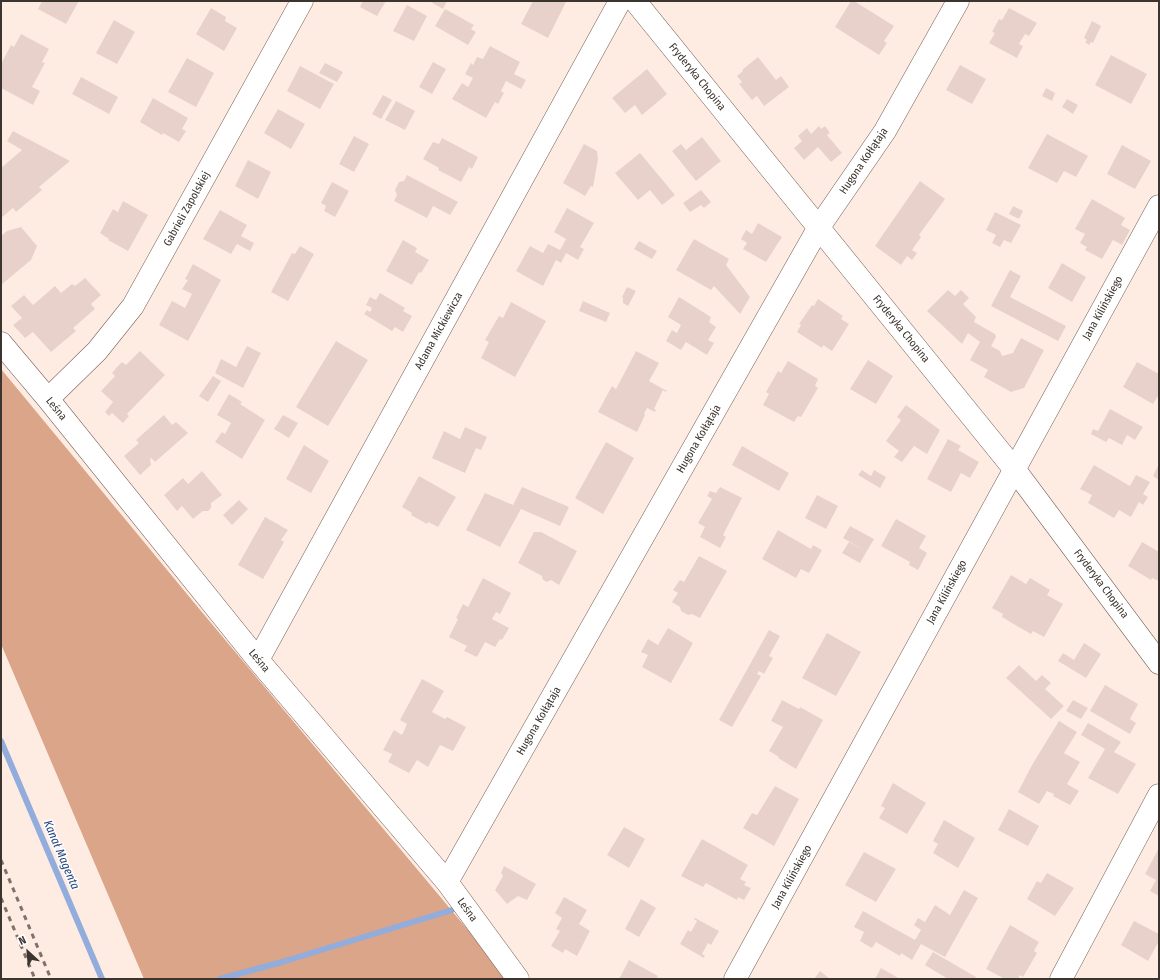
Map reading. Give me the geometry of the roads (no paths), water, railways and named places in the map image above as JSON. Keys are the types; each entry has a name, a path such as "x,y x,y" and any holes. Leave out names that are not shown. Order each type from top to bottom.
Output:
{"street":[{"name":"Gabrieli Zapolskiej","path":"48,399 97,351 133,306 302,1"},
{"name":"Adama Mickiewicza","path":"258,660 620,1"},
{"name":"Fryderyka Chopina","path":"635,1 1015,470 1159,662"},
{"name":"Hugona Kołłątaja","path":"447,882 819,227 885,131 958,1"},
{"name":"Jana Kilińskiego","path":"735,979 1159,206"},
{"name":"Leśna","path":"1,343 48,399 258,660 447,882 518,979"},
{"path":"1061,979 1159,795"}],"waterway":[{"name":"Kanał Magenta","path":"1,741 102,979"},
{"path":"220,979 282,962 452,910"}],"railway":[{"path":"1,860 51,979"},
{"path":"1,898 35,979"}]}
